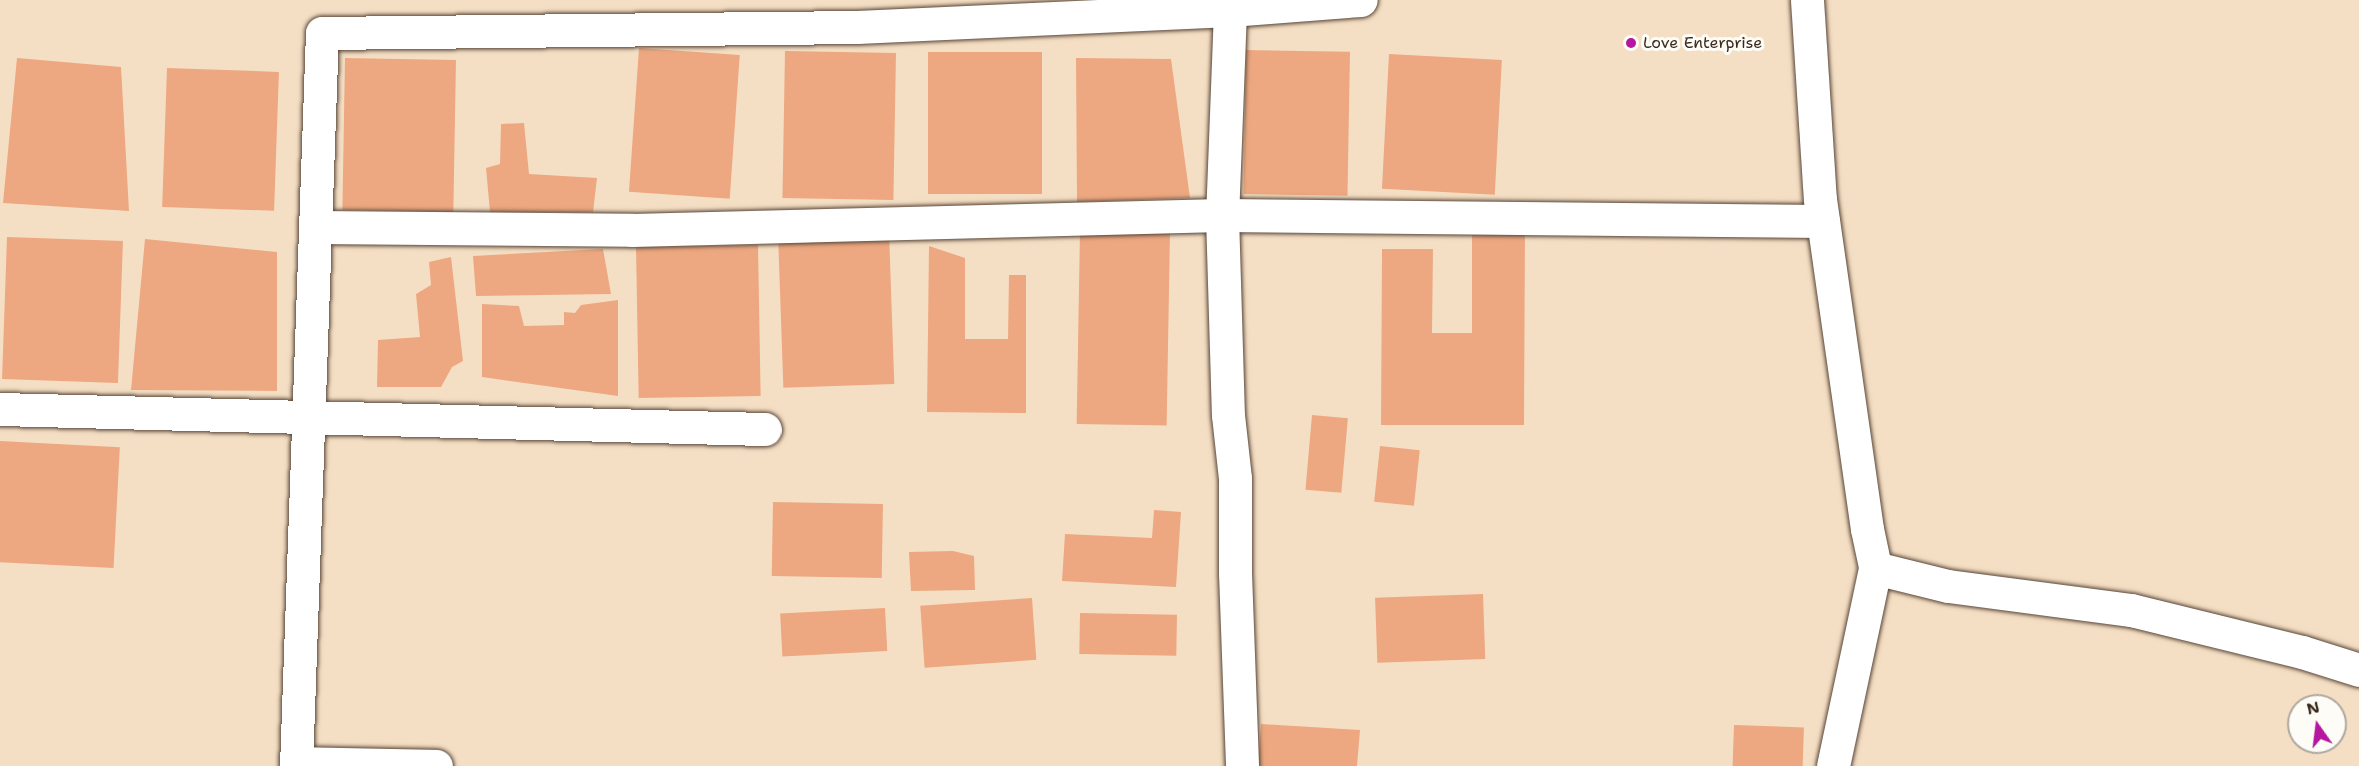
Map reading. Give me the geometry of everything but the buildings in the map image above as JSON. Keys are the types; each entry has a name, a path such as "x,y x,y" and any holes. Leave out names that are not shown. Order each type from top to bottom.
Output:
{"street":[{"path":"436,766 296,764 322,33 857,27 1230,10 1360,0"},
{"path":"1807,0 1823,221 1867,529 1875,568 1833,766"},
{"path":"1230,10 1222,215 1228,415 1235,478 1234,573 1242,766"},
{"path":"315,227 644,230 1222,215 1823,221"},
{"path":"0,409 765,429"},
{"path":"1875,568 1948,586 2131,610 2302,652 2359,670"}],"place":[{"name":"Love Enterprise","path":"1631,43"}]}
